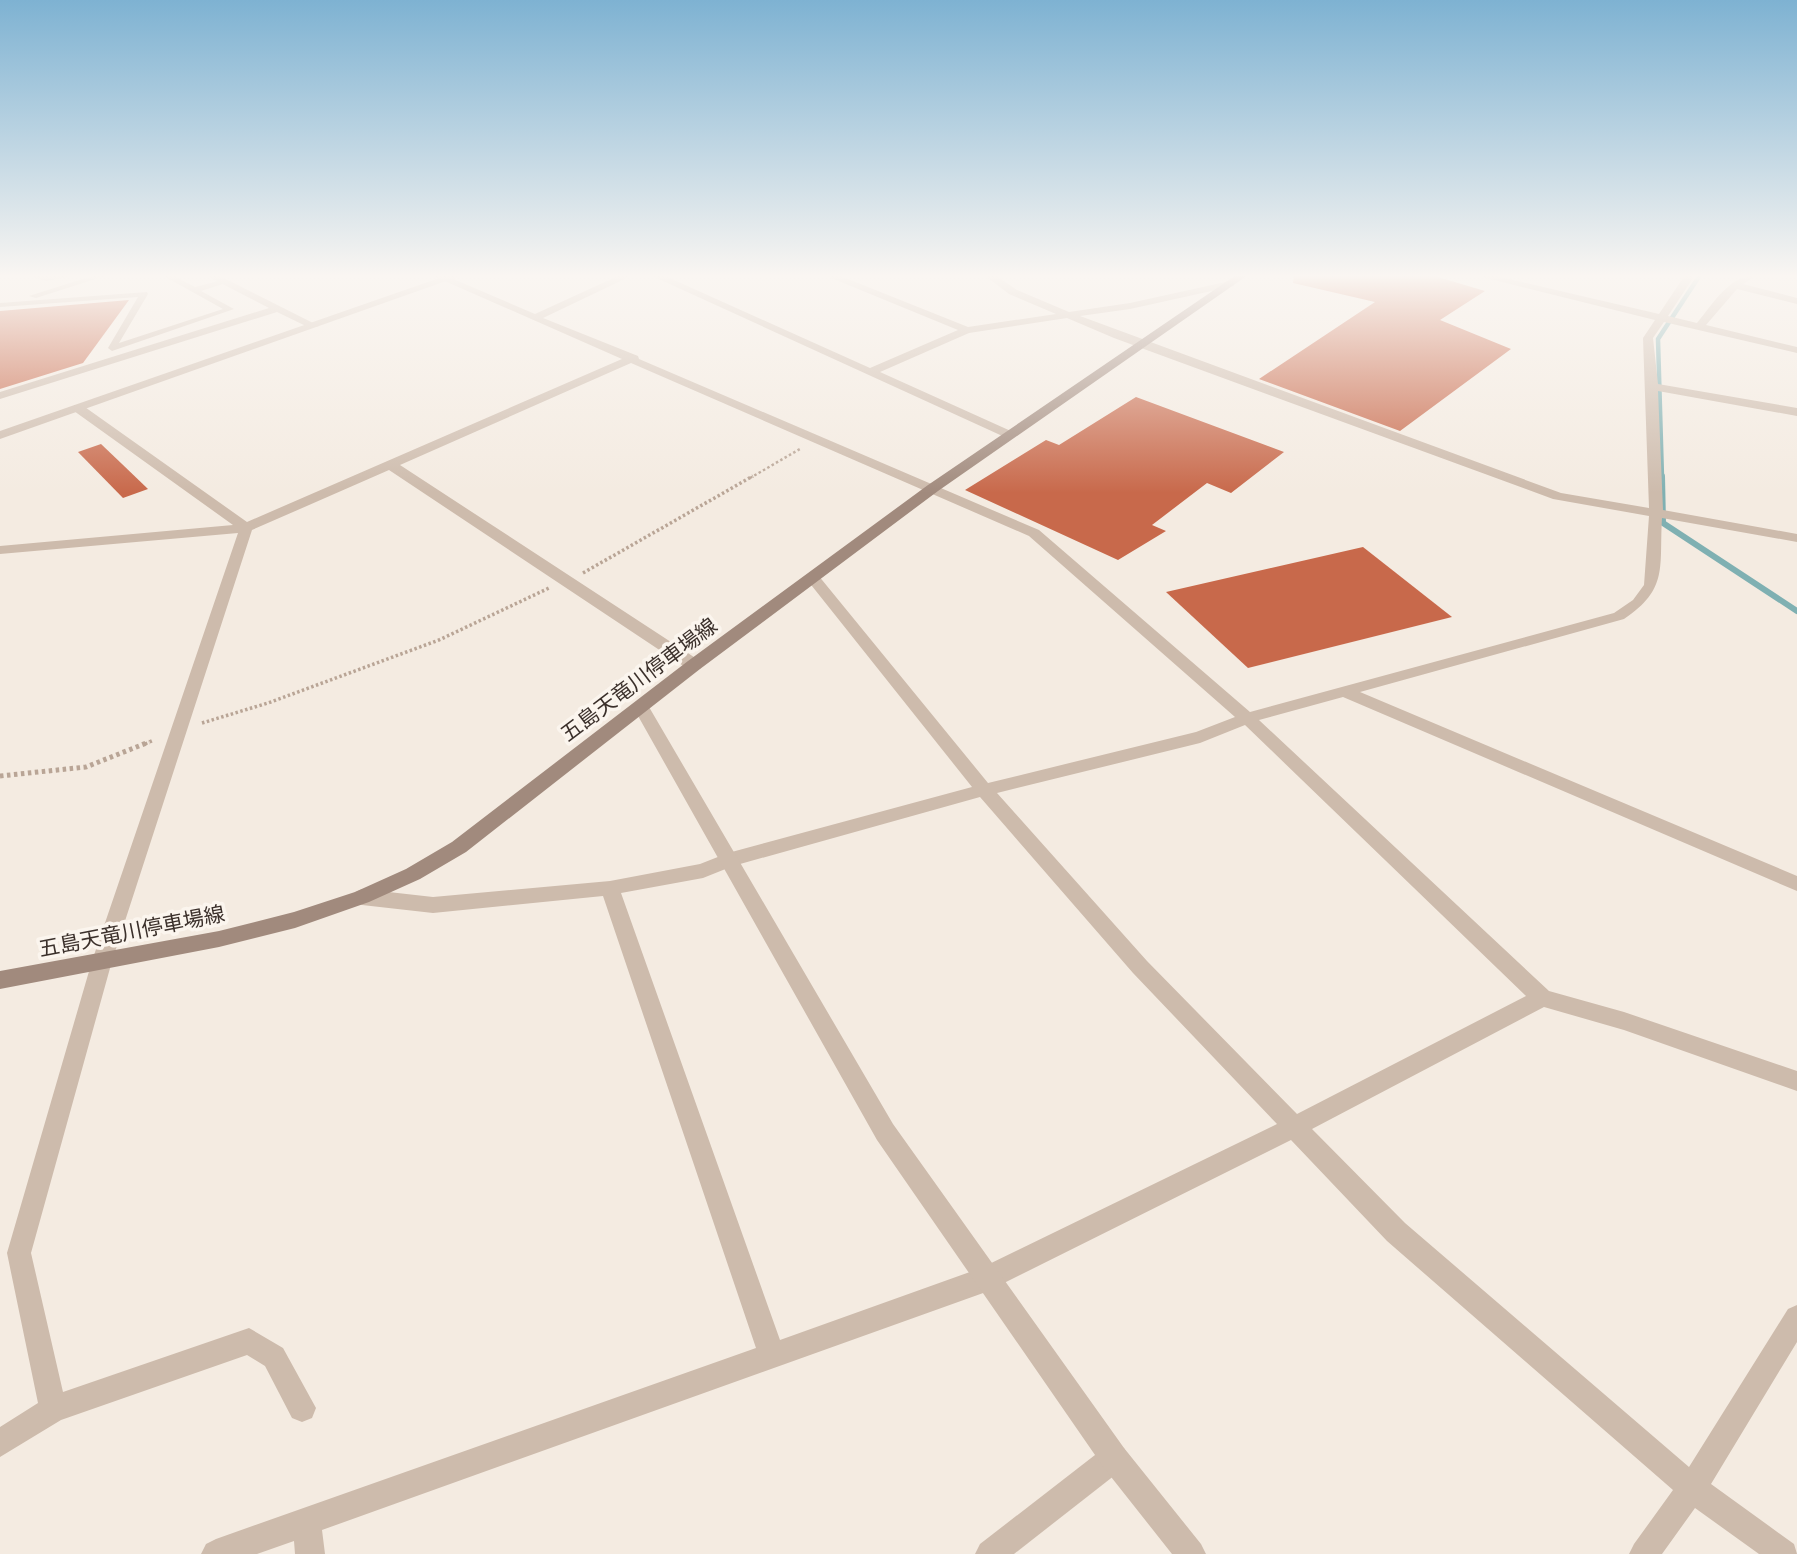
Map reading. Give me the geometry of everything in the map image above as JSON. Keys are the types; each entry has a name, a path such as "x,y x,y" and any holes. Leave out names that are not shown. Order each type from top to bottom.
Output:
{"main road":[{"name":"五島天竜川停車場線","path":"0,980 219,939 295,920 362,897 413,874 459,847 694,665 933,488 1140,348"}],"street":[{"path":"0,396 153,348"},
{"path":"0,435 252,348"},
{"path":"609,348 1034,533 1247,718 1542,998 1624,1021 1797,1081"},
{"path":"816,348 1009,435"},
{"path":"870,372 927,348"},
{"path":"1155,348 1558,496 1797,538"},
{"path":"362,897 433,905 610,888 703,871 728,860 984,790 1200,737 1247,718 1619,616 1638,603 1651,585 1656,513 1653,386 1649,348"},
{"path":"0,550 246,528 634,358"},
{"path":"1653,386 1797,412"},
{"path":"78,408 246,528"},
{"path":"389,464 694,665"},
{"path":"53,1409 19,1252 102,961 246,528"},
{"path":"813,578 1025,839 1140,967 1396,1232 1692,1488 1784,1554"},
{"path":"1345,692 1797,884"},
{"path":"641,707 885,1132 1114,1458 1191,1554"},
{"path":"610,888 772,1355"},
{"path":"216,1554 986,1279 1294,1126 1542,998"},
{"path":"1644,1554 1692,1488 1797,1318"},
{"path":"0,1443 53,1409 249,1341 274,1357 302,1408"},
{"path":"990,1554 1114,1458"},
{"path":"307,1522 310,1554"}],"path":[{"path":"0,776 86,767 180,730 268,703 439,640 603,563 817,439"}],"building":[{"path":"0,348 94,348 83,363 0,389"},
{"path":"1306,348 1511,349 1400,431 1259,379"},
{"path":"1136,397 1284,452 1231,493 1207,483 1152,525 1166,531 1118,560 965,490 1046,440 1059,445"},
{"path":"101,444 148,489 123,498 78,452"},
{"path":"1363,547 1452,617 1248,668 1166,592"}],"waterway":[{"path":"1658,348 1662,478"},
{"path":"1662,476 1663,523 1797,611"}]}
